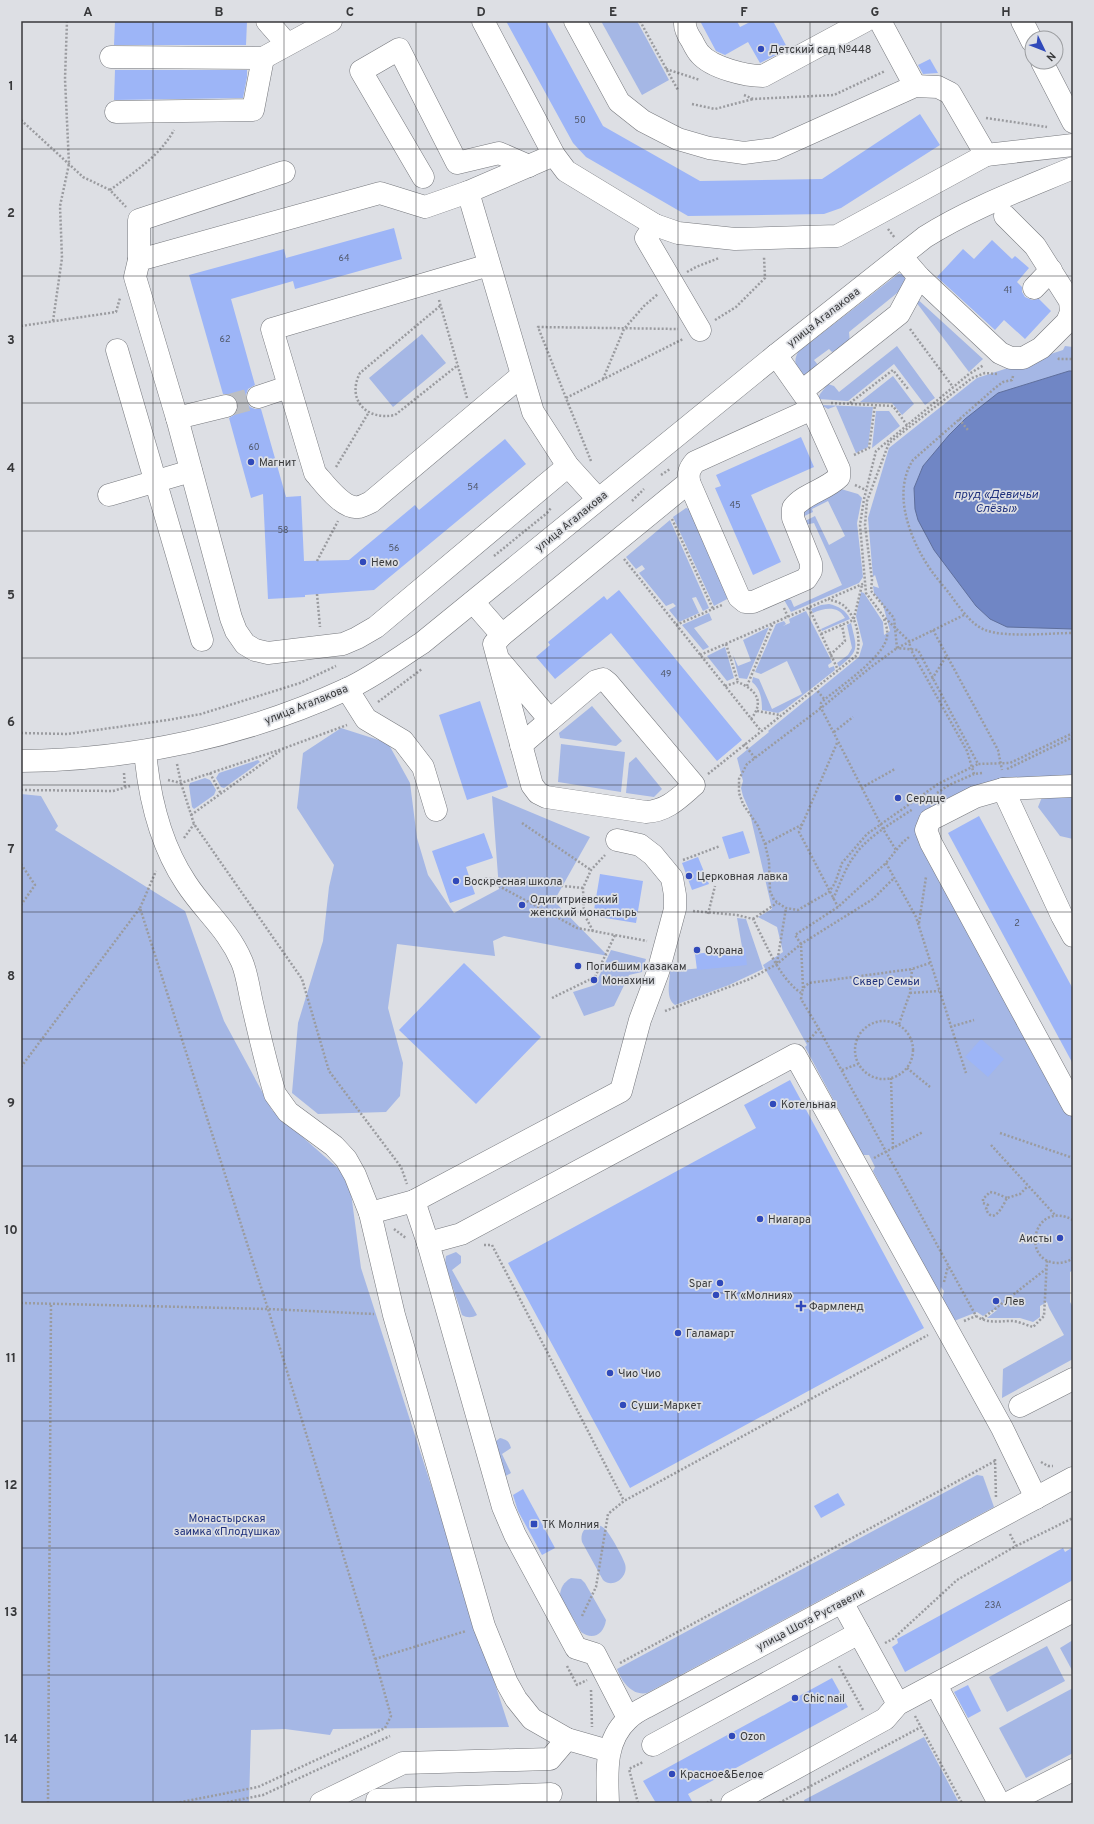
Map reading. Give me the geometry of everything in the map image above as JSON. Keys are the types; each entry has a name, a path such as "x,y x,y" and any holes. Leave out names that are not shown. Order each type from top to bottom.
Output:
{"street":[{"path":"267,21 287,44"},
{"path":"111,57 262,58 331,21"},
{"path":"483,21 554,155 566,171 655,225 678,233 735,239 837,236 986,155 1073,145"},
{"path":"575,21 619,102 643,121 678,139 709,148 744,153 775,150 914,86 938,87 950,93 986,155"},
{"path":"685,21 687,34 700,54 709,61 751,76 763,76 866,21"},
{"path":"880,21 914,86"},
{"path":"1022,21 1026,30"},
{"path":"423,177 361,71 399,49 457,163 499,153 529,166"},
{"path":"116,112 253,110 262,58"},
{"path":"1046,70 1073,122"},
{"path":"139,260 380,193 425,207 468,192 554,155"},
{"name":"улица Агалакова","path":"21,761 88,758 173,746 230,733 347,689 384,668 422,643 776,355 901,256 942,227 989,203 1073,168"},
{"path":"284,172 139,220 139,260 135,277 177,418 231,618 236,632 244,644 255,650 268,653 343,644 358,638 376,627 568,466"},
{"path":"468,192 521,376 533,412 568,466 598,500"},
{"path":"901,256 919,277 1000,354 1011,358 1023,358 1041,348 1067,322 1071,312 1070,300 1035,246 1005,216"},
{"path":"655,225 646,238 700,330"},
{"path":"489,265 272,329 288,387 315,473 346,505 358,508 371,502 521,376"},
{"path":"1034,288 1051,270"},
{"path":"776,355 808,400 840,469 839,477 834,482 798,501 793,508 793,518 811,563 811,571 806,578 753,602 745,602 739,597 689,482 688,474 690,468 695,462 808,400 898,314 919,277"},
{"path":"117,350 202,640"},
{"path":"258,397 288,387"},
{"path":"177,418 226,406"},
{"path":"110,495 191,471"},
{"path":"521,744 596,681 603,679 608,682 694,785 667,807 657,811 646,812 546,797 538,793 532,785 494,644 502,635 689,482"},
{"path":"473,602 502,635"},
{"path":"499,660 550,720"},
{"path":"347,689 366,718 403,741 423,767 436,810"},
{"path":"144,751 148,782 160,826 171,856 186,883 218,921 231,940 243,963 275,1094 288,1112 334,1146 346,1159 355,1175 370,1214 394,1315 484,1626 507,1682 516,1699 532,1719 566,1739 609,1751"},
{"path":"1070,791 1000,777 975,797 923,814 926,830 931,843 1073,1105"},
{"path":"1000,777 1062,916 1073,936"},
{"path":"370,1214 414,1201 621,1091 640,1020 658,972 675,909 675,895 672,878 653,854 640,845 617,840"},
{"path":"428,1243 461,1234 795,1055 1008,1439 1036,1498"},
{"path":"414,1201 428,1243 503,1508 515,1535 576,1648 595,1654 628,1718"},
{"path":"1020,1406 1073,1379"},
{"name":"улица Шота Руставели","path":"608,1803 607,1771 609,1751 617,1732 628,1718 1073,1478"},
{"path":"842,1602 870,1652 902,1702"},
{"path":"732,1803 884,1719 902,1702 1073,1611"},
{"path":"654,1745 859,1633"},
{"path":"936,1685 999,1803"},
{"path":"382,1773 377,1802 551,1798 550,1759 566,1739"},
{"path":"321,1803 403,1763 550,1759"},
{"path":"1008,1803 1073,1770"}],"path":[{"path":"53,321 62,258 60,206 69,164 66,79 67,21"},
{"path":"640,21 678,90"},
{"path":"692,104 715,109 753,98"},
{"path":"110,190 148,162 168,141 185,111"},
{"path":"962,115 1051,128"},
{"path":"21,120 83,177 110,190 139,220"},
{"path":"566,398 700,330 736,307 765,278 764,253 766,238"},
{"path":"434,280 472,417"},
{"path":"440,306 360,373 356,381 355,389 357,398 362,407 368,412 380,417 395,415 458,365"},
{"path":"21,326 111,313"},
{"path":"898,314 953,387"},
{"path":"591,462 538,327 700,330"},
{"path":"1064,359 1073,359"},
{"path":"974,774 967,750 911,650 909,642 884,617 866,593 860,526 864,499 876,451 953,387 984,365 992,366"},
{"path":"850,404 893,370 908,389"},
{"path":"897,648 894,618 871,591 872,580 865,525 867,501 889,443 972,378 985,373 999,374"},
{"path":"1012,380 1003,382 995,388 913,460 905,479 903,500 906,518 925,562 964,614 984,630 1008,634 1073,633"},
{"path":"808,400 892,406 906,425"},
{"path":"869,448 875,405"},
{"path":"325,485 368,412"},
{"path":"959,419 968,430"},
{"path":"837,464 869,448 876,451"},
{"path":"664,503 713,609"},
{"path":"317,561 346,505"},
{"path":"612,545 761,731"},
{"path":"700,655 864,584"},
{"path":"821,634 854,618 864,584"},
{"path":"317,594 322,646"},
{"path":"676,625 739,597"},
{"path":"694,785 857,655 860,643 854,618 842,604 828,599"},
{"path":"808,608 838,670"},
{"path":"964,614 897,648 747,764 739,779 739,793 743,804 758,826 765,844 769,861 770,891 774,900 786,908 798,910 829,892 842,863 849,853 867,834 938,784 978,764 1010,763 1073,733"},
{"path":"884,617 887,626 885,644 871,661 824,700 821,703 821,708 834,732 837,743 880,824 896,850"},
{"path":"747,686 774,623"},
{"path":"830,655 845,641 842,625"},
{"path":"933,630 998,750 1001,763 1000,777"},
{"path":"726,644 738,682"},
{"path":"897,648 918,650 978,764"},
{"path":"930,683 947,655"},
{"path":"725,686 738,682 747,686 754,692 758,701 757,711 751,719"},
{"path":"815,688 827,703"},
{"path":"757,711 781,715"},
{"path":"834,732 853,717"},
{"path":"168,720 181,783 194,824 302,979 330,1071 401,1167 414,1201"},
{"path":"1000,777 1073,737"},
{"path":"837,743 799,832 838,907"},
{"path":"744,744 755,758"},
{"path":"191,815 282,749"},
{"path":"862,788 895,769"},
{"path":"936,793 949,784 974,774 988,772"},
{"path":"210,773 221,794"},
{"path":"833,899 847,866 856,853 883,829 923,814"},
{"path":"923,814 886,863 838,907 795,935 800,944 803,988 801,1000 842,1070 976,1316 982,1320 995,1322 1012,1321 1034,1326 1044,1316 1047,1260"},
{"path":"522,823 591,870"},
{"path":"765,844 803,823"},
{"path":"664,868 720,846"},
{"path":"886,863 916,917 966,1073"},
{"path":"21,864 34,885 21,905"},
{"path":"21,1067 140,908 156,871"},
{"path":"918,926 926,873"},
{"path":"583,888 484,878 577,928 647,941 648,948"},
{"path":"640,1020 750,979 777,964 800,944 873,899 894,878"},
{"path":"708,914 715,886"},
{"path":"753,919 777,902"},
{"path":"140,908 268,1309 391,1716 385,1728 258,1787 176,1803"},
{"path":"777,964 786,908"},
{"path":"552,998 595,977 615,935"},
{"path":"803,988 809,983 912,969 930,963"},
{"path":"899,1024 910,993 912,969"},
{"path":"910,993 939,991"},
{"path":"950,1027 974,1020"},
{"path":"878,1021 888,1021 899,1024 906,1031 911,1040 913,1050 911,1060 906,1068 891,1078 881,1079 864,1071 858,1064 855,1053 856,1043 860,1033 868,1026 878,1021"},
{"path":"842,1070 858,1064"},
{"path":"906,1068 930,1087"},
{"path":"891,1078 893,1148"},
{"path":"857,1167 923,1132"},
{"path":"1000,1133 1073,1158"},
{"path":"991,1145 1055,1216"},
{"path":"1007,1198 1000,1212 996,1215 991,1215 988,1213 986,1209 988,1205 983,1203 983,1199 990,1192 1007,1198 1020,1194 1028,1186"},
{"path":"1073,1220 1064,1216 1055,1216 1046,1219 1039,1225 1035,1233 1034,1242 1038,1252 1047,1260 1062,1263 1073,1258"},
{"path":"479,1245 492,1245 624,1501 928,1335 932,1340"},
{"path":"982,1320 1046,1269"},
{"path":"21,1303 268,1309 394,1315"},
{"path":"48,1803 51,1303"},
{"path":"995,1457 996,1506 1016,1546"},
{"path":"604,1672 995,1461"},
{"path":"870,1652 892,1639 957,1580 1016,1546 1073,1518"},
{"path":"375,1659 484,1626"},
{"path":"830,1649 866,1717"},
{"path":"902,1702 921,1727 962,1803"},
{"path":"779,1803 921,1727"},
{"path":"223,1803 263,1795 390,1736"}],"green space":[{"path":"601,21 637,21 669,80 642,95"},
{"path":"898,274 905,274 907,285 849,332 850,344 832,352 829,349 814,360 818,365 812,374 804,375 797,367 795,362 798,352"},
{"path":"914,296 983,359 969,372 916,302"},
{"path":"422,334 446,363 393,407 369,378"},
{"path":"897,346 935,398 925,405 894,364 848,401 818,399 828,384 834,386 839,392"},
{"name":"Сквер Семьи","path":"1065,346 1073,347 1073,839 1060,836 1038,807 1049,780 919,820 1073,1114 1073,1270 1070,1272 1070,1302 1073,1307 1073,1359 1002,1398 1003,1369 1064,1335 1047,1302 1040,1306 1040,1317 1033,1322 1020,1318 987,1318 997,1310 992,1310 983,1316 977,1312 954,1321 942,1300 944,1291 941,1287 939,1295 873,1171 875,1167 869,1155 863,1155 805,1047 807,1045 763,965 783,952 777,927 758,917 772,909 749,810 741,788 743,781 737,758 859,657 863,644 856,616 861,592 864,593 883,622 884,635 890,631 883,605 874,593 873,586 879,588 875,575 873,577 868,518 889,448 977,378 1063,350"},
{"path":"893,376 914,404 902,415 892,403 860,402"},
{"path":"821,405 873,407 868,447 856,453 836,406 828,409"},
{"path":"876,411 889,411 900,426 872,448"},
{"path":"841,489 858,494 862,498 857,523 863,577 859,583 791,612 783,598 791,600 794,607 842,585 814,523 805,525 801,523 815,516 829,545 845,536 828,501 812,509 813,512 798,519 799,513"},
{"path":"686,508 690,509 729,598 714,606 673,517"},
{"path":"670,520 709,608 703,611 696,597 692,598 699,613 679,622 669,610 676,606 673,603 666,606 639,573 645,569 642,565 636,569 626,557"},
{"path":"829,604 841,609 850,619 822,631 821,629 845,618 835,609 826,609 813,613 811,609"},
{"path":"806,611 832,662 828,665 829,668 834,666 835,670 784,710 778,713 762,710 760,695 752,682 753,677 759,679 772,709 802,694 787,661 761,674 755,672 776,624 784,621 786,624 783,626 790,623 789,619"},
{"path":"709,613 712,620 694,628 709,647 703,650 682,625"},
{"path":"851,623 855,638 854,652 851,657 839,667 837,663 848,655 852,648 847,625"},
{"path":"769,627 747,679 739,678 733,655 738,666 751,661 743,640"},
{"path":"725,647 734,678 727,681 707,656"},
{"path":"592,706 622,741 616,746 560,738 559,733"},
{"path":"341,728 388,743 410,783 417,838 428,875 454,913 499,889 492,796 590,837 554,901 608,956 504,936 493,941 495,956 397,944 388,1008 403,1063 400,1096 386,1112 318,1114 292,1093 298,1023 323,941 329,887 334,865 297,808 303,753"},
{"path":"561,744 625,752 621,792 558,782"},
{"path":"636,757 662,789 654,797 626,793 629,763"},
{"path":"258,760 260,762 224,788 221,787 216,778 219,773"},
{"path":"205,778 210,780 216,790 214,795 194,809 192,807 189,786 190,783"},
{"name":"Монастырская заимка «Плодушка»","path":"21,794 41,796 58,826 55,830 185,911 224,1021 272,1110 349,1178 361,1268 509,1727 333,1729 330,1735 285,1729 251,1730 249,1803 21,1803"},
{"path":"737,918 746,919 763,969 729,985 675,1005 669,994 670,971 745,964"},
{"path":"611,950 646,959 642,972 629,975 614,1006 584,1016 573,992 595,985"},
{"path":"456,1252 461,1256 461,1263 452,1270 477,1315 473,1317 462,1315 445,1264 446,1256"},
{"path":"500,1438 507,1441 511,1448 502,1454 511,1473 504,1477 493,1446"},
{"path":"977,1475 983,1476 994,1507 647,1693 632,1690 622,1679 617,1669"},
{"path":"591,1524 600,1526 607,1531 624,1561 626,1569 625,1573 615,1582 611,1583 603,1580 582,1542 583,1532 586,1527"},
{"path":"571,1578 581,1579 585,1583 606,1620 603,1629 597,1635 590,1636 581,1632 560,1596 561,1590 566,1581"},
{"path":"1073,1640 1073,1672 1060,1648"},
{"path":"1047,1646 1065,1681 1007,1712 989,1677"},
{"path":"1073,1688 1073,1753 1026,1778 999,1728"},
{"path":"924,1737 958,1801 805,1803 804,1800"}],"water":[{"name":"пруд «Девичьи Слёзы»","path":"1073,371 1073,629 1007,627 990,619 976,606 934,550 918,520 915,509 914,488 923,466 949,435 965,419 998,393"}],"building":[{"path":"115,21 247,21 246,45 114,45"},
{"path":"506,21 546,21 603,126 700,181 822,179 920,114 940,145 841,208 824,214 688,216 586,157 573,143"},
{"path":"700,21 737,21 740,27 752,21 773,21 788,49 760,63 748,42 725,55 716,51"},
{"path":"930,59 938,73 923,74 918,65"},
{"path":"115,70 247,70 247,77 243,98 114,100"},
{"path":"394,228 402,259 295,289 293,281 231,299 255,385 248,389 246,401 250,407 261,409 286,497 301,496 304,561 349,560 415,505 419,510 505,439 526,464 374,590 268,599 263,494 251,498 229,418 238,410 238,403 230,394 223,394 189,275 284,249 286,258"},
{"path":"992,240 1012,259 1015,256 1029,268 1017,282 1022,287 1022,292 1025,297 1032,300 1039,299 1051,311 1025,339 1004,320 995,330 937,277 963,249 974,259"},
{"path":"801,437 814,467 751,495 781,562 753,575 715,488 721,486 716,475"},
{"path":"619,590 742,740 717,761 611,633 555,679 536,657 550,645 548,642 604,596 607,600"},
{"path":"480,701 508,787 467,800 439,715"},
{"path":"979,816 1073,989 1073,1064 948,833"},
{"path":"743,831 750,853 729,859 722,837"},
{"name":"Воскресная школа","path":"484,833 493,858 466,867 475,894 450,903 432,851"},
{"path":"698,857 709,884 692,890 682,863"},
{"path":"600,874 643,881 636,923 593,916"},
{"path":"745,948 747,965 697,970 695,954"},
{"path":"464,963 541,1037 476,1104 399,1030"},
{"path":"981,1039 1004,1059 988,1077 965,1057"},
{"name":"ТК «Молния»","path":"790,1080 924,1328 630,1488 508,1263 756,1128 744,1105"},
{"path":"523,1489 555,1548 542,1555 518,1511 513,1495"},
{"path":"838,1493 845,1505 821,1518 814,1506"},
{"path":"1073,1547 1073,1580 905,1672 892,1647 898,1643 897,1639 1063,1548 1065,1552"},
{"path":"832,1678 848,1707 688,1794 693,1803 656,1803 643,1781"},
{"path":"968,1685 981,1711 968,1718 954,1692"}],"tunnel":[{"path":"226,406 258,397"}],"place":[{"name":"Детский сад №448","path":"761,49"},
{"name":"Магнит","path":"251,462"},
{"name":"Немо","path":"363,562"},
{"name":"Сердце","path":"898,798"},
{"name":"Церковная лавка","path":"689,876"},
{"name":"Воскресная школа","path":"456,881"},
{"name":"Одигитриевский женский монастырь","path":"522,905"},
{"name":"Охрана","path":"697,950"},
{"name":"Погибшим казакам","path":"578,966"},
{"name":"Монахини","path":"594,980"},
{"name":"Котельная","path":"773,1104"},
{"name":"Ниагара","path":"760,1219"},
{"name":"Аисты","path":"1060,1238"},
{"name":"Spar","path":"720,1283"},
{"name":"ТК «Молния»","path":"716,1295"},
{"name":"Лев","path":"996,1301"},
{"name":"Фармленд","path":"801,1306"},
{"name":"Галамарт","path":"678,1333"},
{"name":"Чио Чио","path":"610,1373"},
{"name":"Суши-Маркет","path":"623,1405"},
{"name":"ТК Молния","path":"534,1524"},
{"name":"Chic nail","path":"795,1698"},
{"name":"Ozon","path":"732,1736"},
{"name":"Красное&Белое","path":"672,1774"}]}
